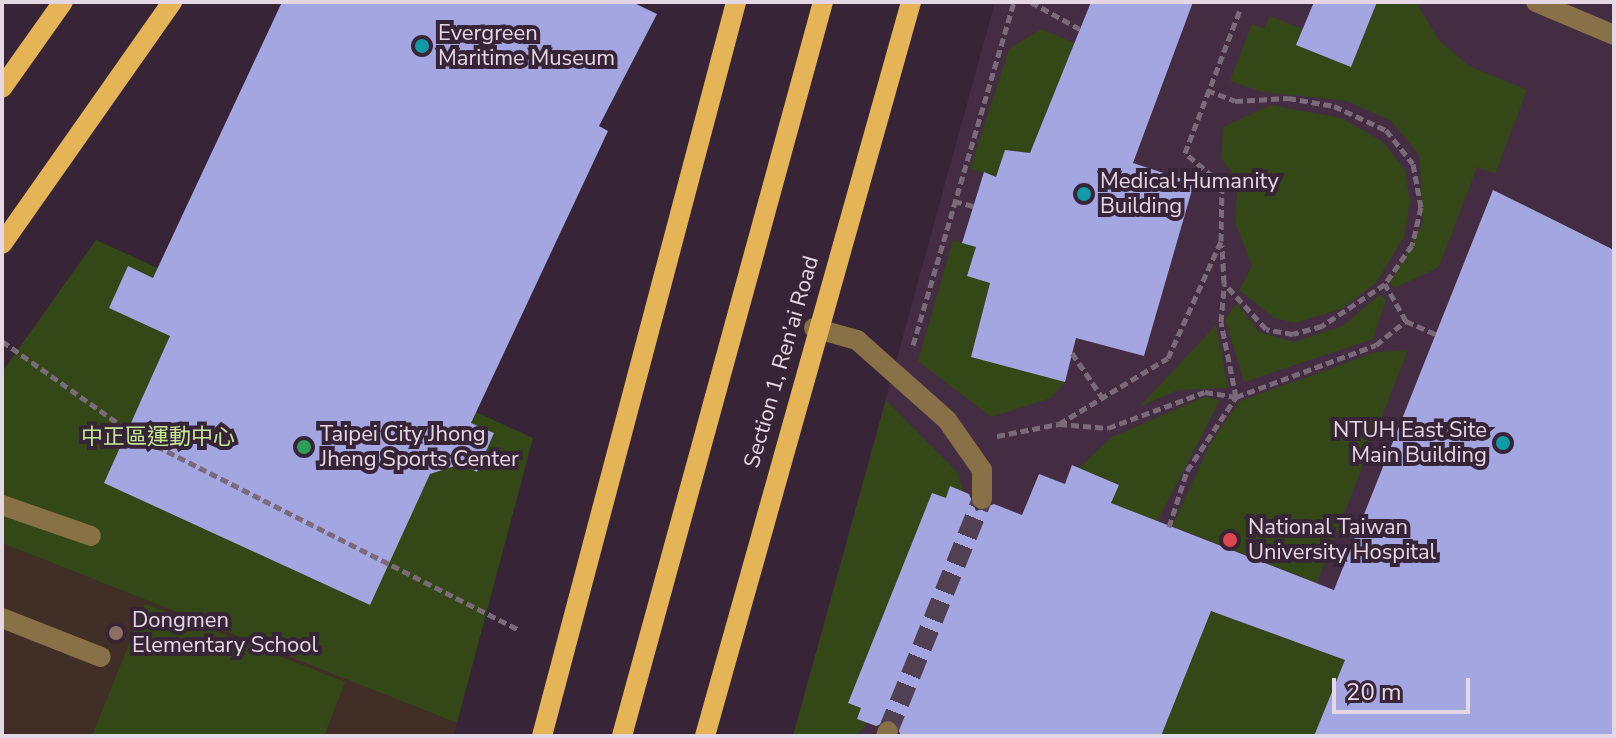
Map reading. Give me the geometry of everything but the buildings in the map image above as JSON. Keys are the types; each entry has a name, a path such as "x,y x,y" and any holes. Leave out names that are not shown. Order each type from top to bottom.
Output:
{"main road":[{"path":"2,88 63,2"},
{"path":"2,244 172,2"},
{"path":"542,736 736,2"},
{"path":"622,736 823,2"},
{"name":"Section 1, Ren’ai Road","path":"705,736 814,328 911,2"}],"lane":[{"path":"1536,2 1614,35"},
{"path":"814,328 857,340 965,445 982,470 982,499"},
{"path":"2,505 91,536"},
{"path":"2,618 101,657"}],"path":[{"path":"908,361 1014,2"},
{"path":"1031,2 1080,29"},
{"path":"1169,527 1187,471 1236,397 1221,322 1224,283 1222,184 1185,153 1240,10"},
{"path":"1207,90 1235,101 1288,98 1334,106 1386,130 1413,164 1421,207 1412,245 1385,284 1333,320 1293,334 1266,329 1224,283"},
{"path":"954,201 973,206"},
{"path":"1059,424 1168,358 1221,241"},
{"path":"1385,284 1406,321 1435,334"},
{"path":"965,445 1059,424 1108,428 1205,392 1236,397 1376,345 1406,321"},
{"path":"2,341 135,435 519,630"},
{"path":"1072,353 1102,397"}],"shaded area":[{"name":"National Taiwan University Hospital","path":"995,2 1614,2 1614,736 793,736"},
{"name":"Dongmen Elementary School","path":"2,543 457,723 453,736 2,736"}],"green space":[{"path":"1377,2 1416,2 1439,40 1469,66 1527,90 1495,174 1477,167 1439,267 1395,288 1390,283 1423,223 1419,155 1391,121 1347,101 1262,92 1230,81 1252,24 1264,29 1270,16 1303,29 1351,67"},
{"path":"1041,29 1075,43 1030,153 1005,150 996,177 970,169 1009,49"},
{"path":"1271,105 1341,118 1383,142 1405,170 1410,201 1404,237 1376,283 1341,309 1295,323 1274,318 1239,290 1252,266 1235,222 1238,182 1221,158 1223,127"},
{"name":"中正區運動中心","path":"96,240 533,438 457,723 2,543 2,372"},
{"path":"953,240 976,247 990,283 971,356 1065,382 1051,398 991,417 918,361"},
{"path":"1380,294 1386,300 1373,339 1244,382 1225,319 1237,303 1259,332 1293,342 1343,326"},
{"path":"1216,325 1228,388 1178,390 1139,407"},
{"path":"1408,350 1317,583 1172,526 1211,442 1240,401 1376,352"},
{"path":"1204,397 1220,400 1157,522 1111,503 1118,484 1079,468 1112,437"},
{"path":"886,400 958,473 963,491 865,726 855,736 793,736"},
{"path":"145,604 345,682 324,736 92,736"},
{"path":"1211,611 1353,663 1314,736 1161,736"}],"tunnel":[{"path":"888,731 982,499"}],"place":[{"name":"Evergreen Maritime Museum","path":"422,46"},
{"name":"Medical Humanity Building","path":"1084,194"},
{"name":"NTUH East Site Main Building","path":"1503,443"},
{"name":"Taipei City Jhong Jheng Sports Center","path":"304,447"},
{"name":"National Taiwan University Hospital","path":"1230,540"},
{"name":"Dongmen Elementary School","path":"116,633"}]}
